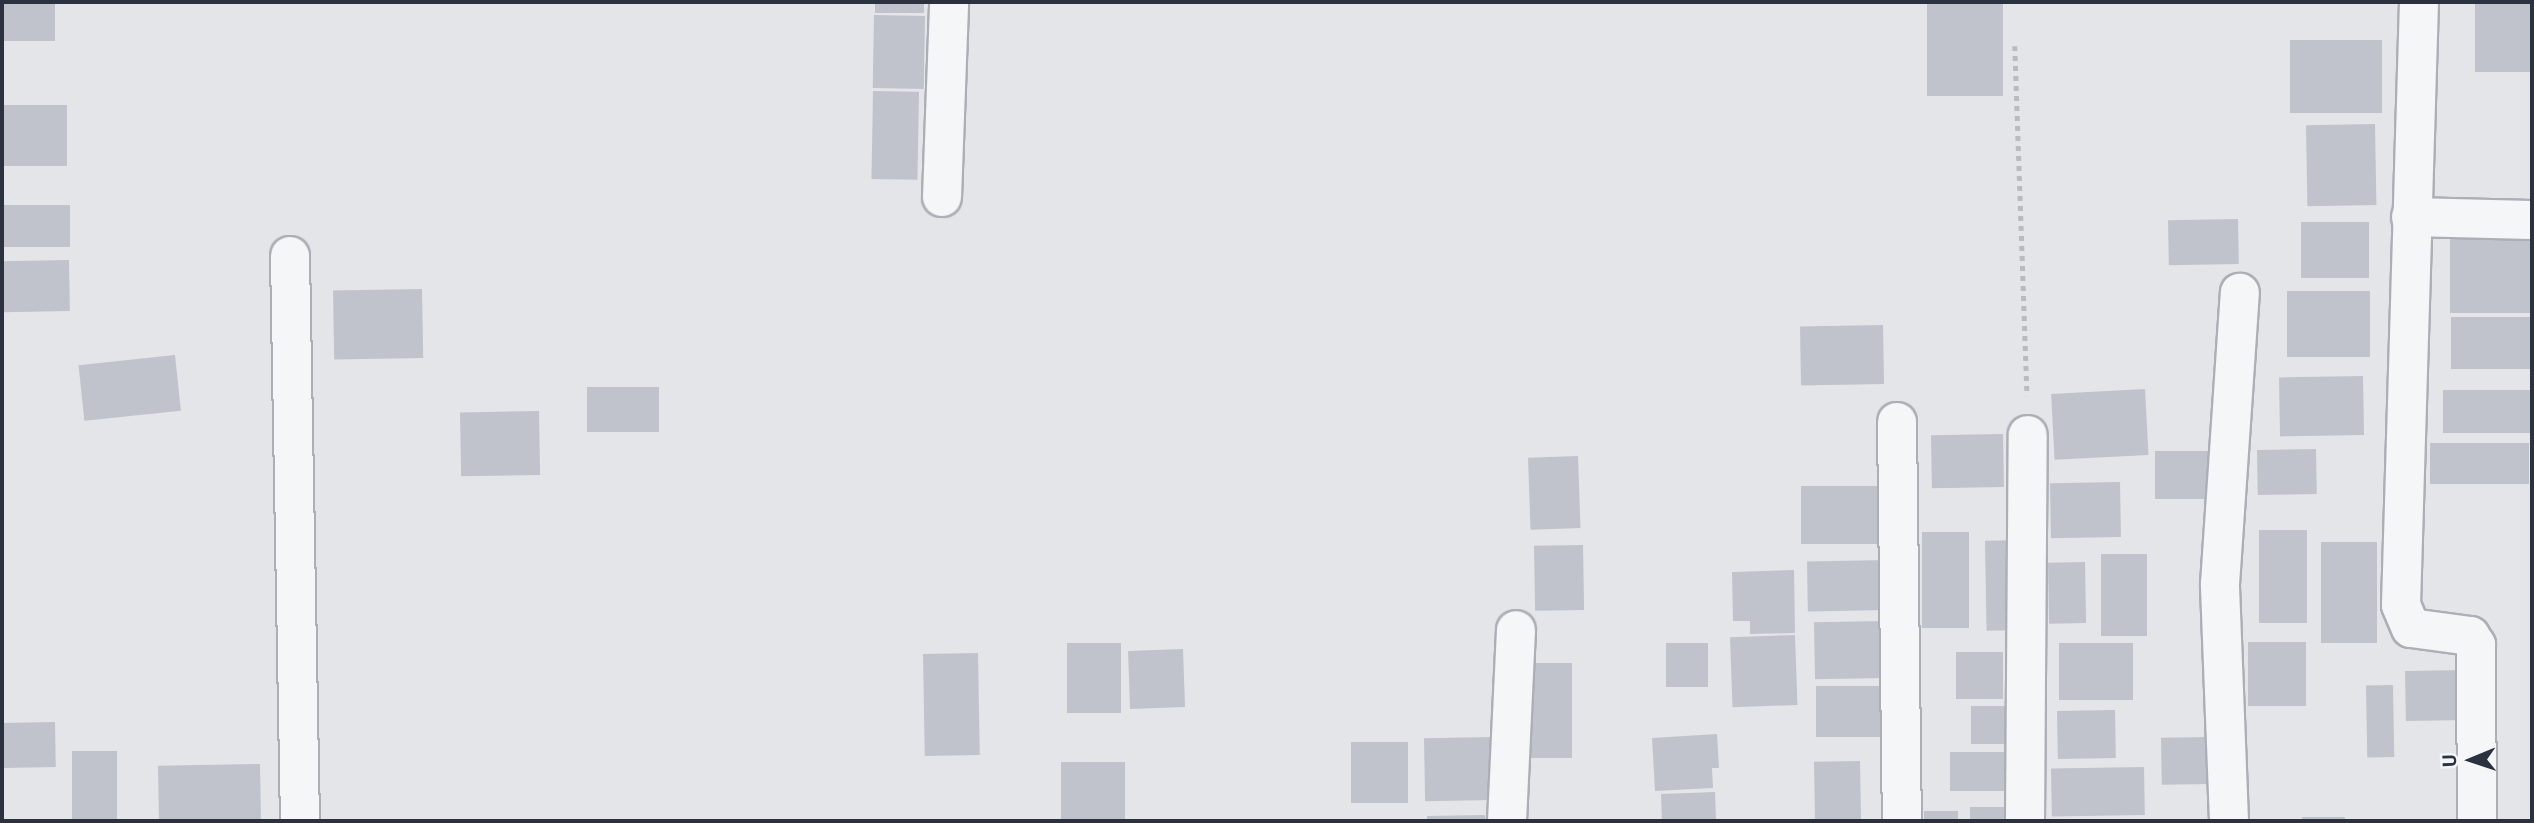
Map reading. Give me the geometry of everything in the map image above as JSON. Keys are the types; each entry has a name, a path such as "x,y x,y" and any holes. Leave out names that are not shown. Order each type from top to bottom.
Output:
{"street":[{"path":"942,197 949,2"},
{"path":"2419,2 2402,616 2412,628 2470,636 2476,645 2477,821"},
{"path":"2412,217 2532,220"},
{"path":"290,256 300,821"},
{"path":"2229,821 2220,584 2239,293"},
{"path":"1897,422 1902,821"},
{"path":"2025,821 2028,435"},
{"path":"1507,821 1516,630"}],"path":[{"path":"2015,46 2028,435"}],"building":[{"path":"2,2 55,2 55,41 2,41"},
{"path":"875,2 924,2 924,13 875,13"},
{"path":"1927,2 2003,2 2003,96 1927,96"},
{"path":"2475,2 2532,2 2532,72 2475,72"},
{"path":"874,15 925,16 924,89 873,88"},
{"path":"2290,40 2382,40 2382,113 2290,113"},
{"path":"873,91 919,92 917,180 871,179"},
{"path":"2,105 67,105 67,166 2,166"},
{"path":"2375,124 2376,205 2307,206 2306,125"},
{"path":"2,205 70,205 70,247 2,247"},
{"path":"2238,219 2239,264 2169,265 2168,220"},
{"path":"2301,222 2369,222 2369,278 2301,278"},
{"path":"2450,227 2532,227 2532,313 2450,313"},
{"path":"69,260 70,311 3,312 2,261"},
{"path":"422,289 423,358 334,360 333,291"},
{"path":"2287,291 2370,291 2370,357 2287,357"},
{"path":"2451,317 2532,317 2532,369 2451,369"},
{"path":"1883,325 1884,384 1801,385 1800,326"},
{"path":"175,355 181,411 84,421 79,365"},
{"path":"2363,376 2364,435 2280,436 2279,377"},
{"path":"587,387 659,387 659,432 587,432"},
{"path":"2145,389 2148,455 2055,460 2051,394"},
{"path":"2443,390 2532,390 2532,433 2443,433"},
{"path":"539,411 540,475 461,476 460,412"},
{"path":"2003,434 2004,487 1932,488 1931,435"},
{"path":"2430,443 2529,443 2529,484 2430,484"},
{"path":"2316,449 2317,494 2258,495 2257,450"},
{"path":"2155,451 2208,451 2208,499 2155,499"},
{"path":"1578,456 1581,528 1531,530 1528,458"},
{"path":"2120,482 2121,537 2051,538 2050,483"},
{"path":"1801,486 1883,486 1883,544 1801,544"},
{"path":"2259,530 2307,530 2307,623 2259,623"},
{"path":"1922,532 1969,532 1969,628 1922,628"},
{"path":"2024,540 2026,630 1987,631 1985,541"},
{"path":"2321,542 2377,542 2377,643 2321,643"},
{"path":"1583,545 1584,610 1535,611 1534,546"},
{"path":"2101,554 2147,554 2147,636 2101,636"},
{"path":"1887,560 1888,610 1808,611 1807,561"},
{"path":"2085,562 2086,623 2049,624 2048,563"},
{"path":"1794,570 1795,633 1750,634 1750,621 1733,621 1732,572"},
{"path":"1884,621 1885,678 1815,679 1814,622"},
{"path":"1795,635 1797,705 1732,707 1730,637"},
{"path":"2248,642 2306,642 2306,706 2248,706"},
{"path":"1067,643 1121,643 1121,713 1067,713"},
{"path":"1666,643 1708,643 1708,687 1666,687"},
{"path":"2059,643 2133,643 2133,700 2059,700"},
{"path":"1183,649 1185,707 1130,709 1128,651"},
{"path":"1956,652 2003,652 2003,699 1956,699"},
{"path":"978,653 980,755 925,756 923,654"},
{"path":"1527,663 1572,663 1572,758 1527,758"},
{"path":"2466,670 2467,720 2406,721 2405,671"},
{"path":"2366,685 2393,685 2394,757 2367,757"},
{"path":"1816,686 1884,686 1884,737 1816,737"},
{"path":"1971,706 2014,706 2014,744 1971,744"},
{"path":"2115,710 2116,758 2058,759 2057,711"},
{"path":"55,722 56,767 3,768 2,723"},
{"path":"1717,734 1719,768 1712,768 1713,788 1655,791 1652,738"},
{"path":"1492,737 1493,800 1425,801 1424,738"},
{"path":"2211,737 2212,784 2162,785 2161,738"},
{"path":"1351,742 1408,742 1408,803 1351,803"},
{"path":"72,751 117,751 117,821 72,821"},
{"path":"1950,752 2008,752 2008,791 1950,791"},
{"path":"1860,761 1861,821 1815,821 1814,762"},
{"path":"1061,762 1125,762 1125,821 1061,821"},
{"path":"260,764 261,821 159,821 158,766"},
{"path":"2144,767 2145,815 2052,817 2051,769"},
{"path":"1715,792 1716,821 1662,821 1661,794"},
{"path":"1970,807 2015,807 2015,821 1970,821"},
{"path":"1924,811 1958,811 1958,821 1924,821"},
{"path":"1485,815 1486,821 1427,821 1427,816"},
{"path":"2302,817 2345,817 2345,821 2302,821"}]}
